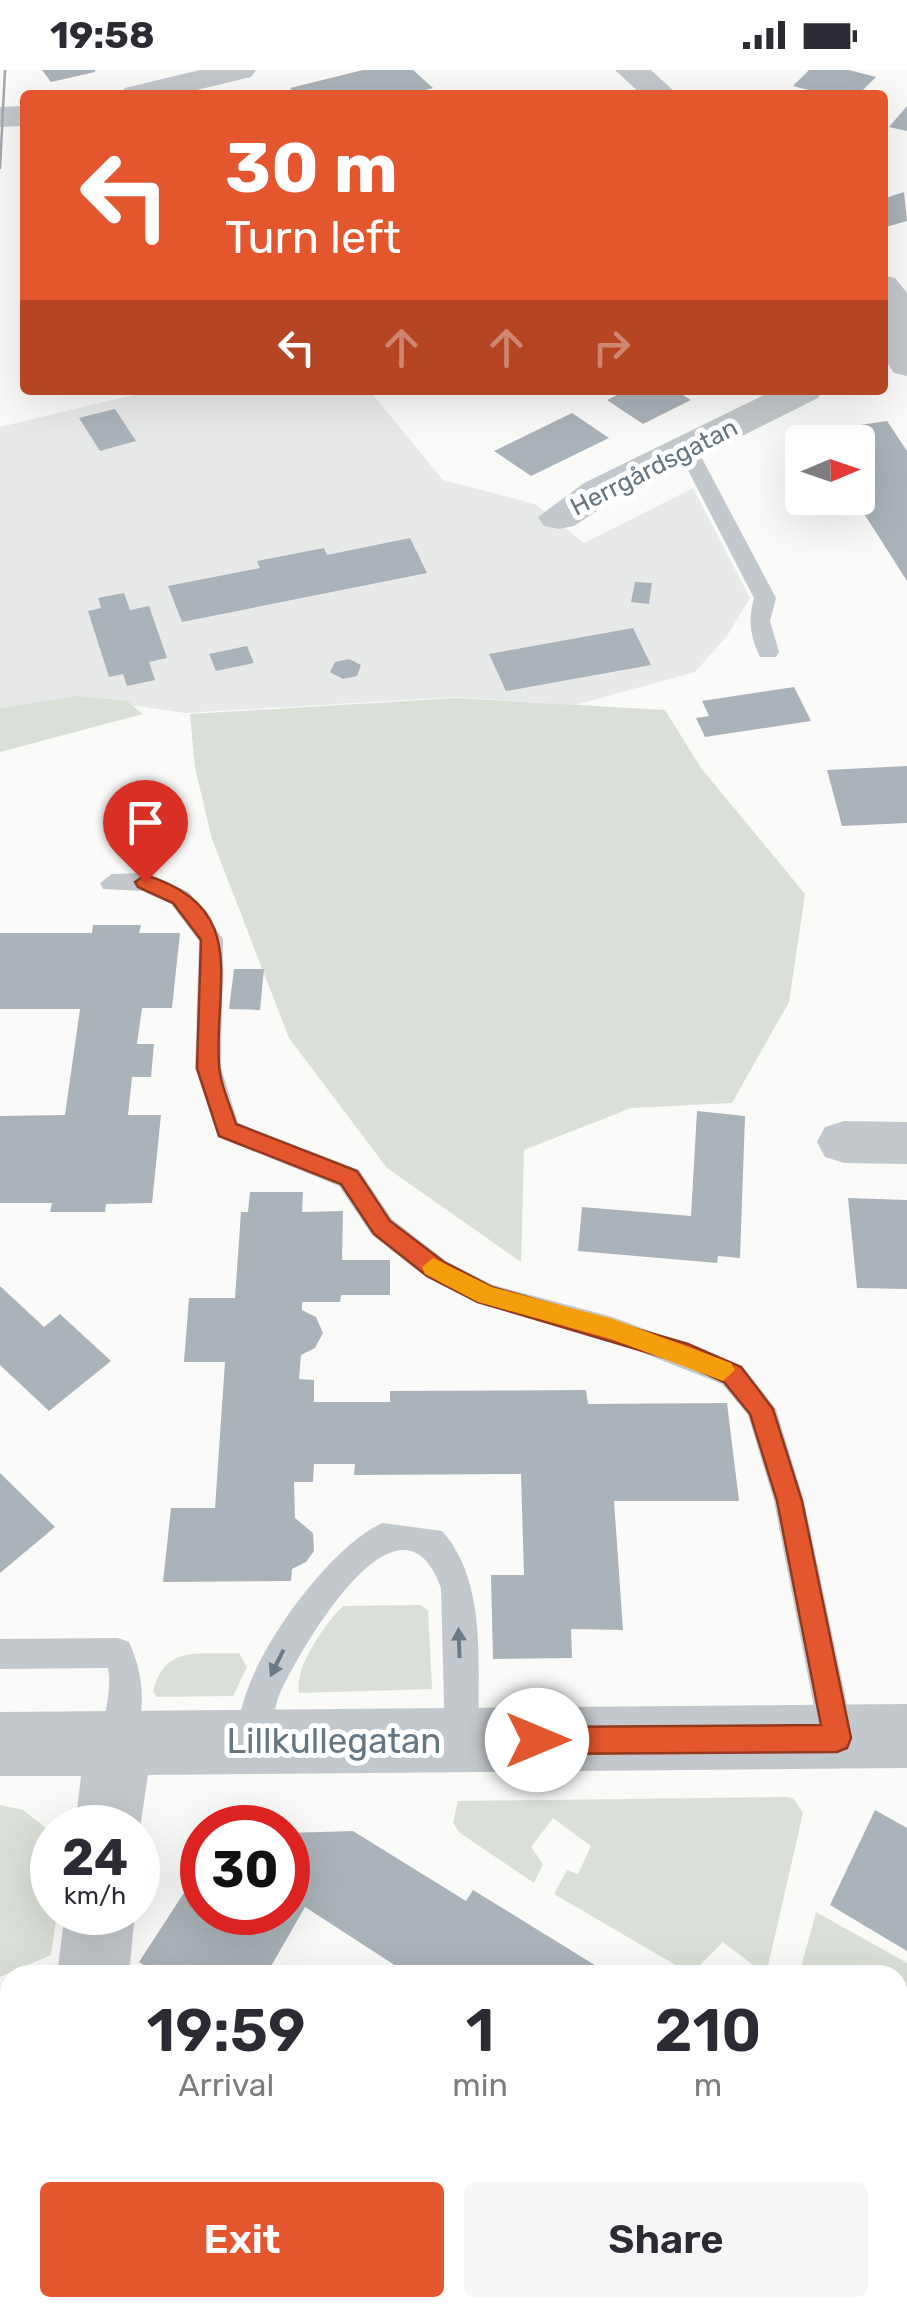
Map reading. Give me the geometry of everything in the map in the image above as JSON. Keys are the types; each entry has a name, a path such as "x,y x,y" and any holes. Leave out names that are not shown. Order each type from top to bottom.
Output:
{"street":[{"path":"157,90 240,70"},
{"path":"631,70 656,90"},
{"path":"888,293 907,316 895,352"},
{"name":"Herrgårdsgatan","path":"559,516 605,497 687,449 794,395"},
{"path":"844,1142 907,1143"},
{"name":"Lillkullegatan","path":"0,1744 907,1736"},
{"path":"111,1805 118,1743"},
{"path":"94,1965 97,1935"}],"lane":[{"path":"687,449 765,598 759,621 768,652"},
{"path":"112,883 145,882 180,898 211,939 208,1068 227,1130 349,1178 382,1227 436,1269 486,1295 613,1329 732,1374 761,1409 789,1501 837,1738"},
{"path":"254,1741 262,1694 304,1618 352,1560 383,1538 408,1537 431,1541 446,1558 457,1588 462,1741"},
{"path":"0,1654 118,1653 126,1666 127,1689 118,1743"}],"shaded area":[{"path":"133,395 373,395 443,480 535,504 584,543 693,488 750,598 727,636 695,672 575,705 456,697 185,713 75,697 0,708 0,427"},
{"path":"77,696 127,701 143,714 0,752 0,708"},
{"path":"456,698 665,710 701,768 805,894 789,1002 732,1103 631,1108 524,1150 521,1262 387,1168 289,1038 212,839 195,768 190,714"},
{"path":"420,1605 428,1610 432,1689 299,1693 306,1659 343,1606"},
{"path":"239,1653 247,1667 233,1696 157,1697 153,1691 158,1676 175,1659"},
{"path":"793,1798 803,1813 768,1965 753,1965 723,1942 700,1965 676,1965 554,1894 567,1870 578,1874 591,1846 553,1818 531,1847 543,1864 534,1883 460,1833 453,1823 458,1801"},
{"path":"0,1805 30,1816 30,1935 54,1935 51,1955 28,1965 0,1965"},
{"path":"816,1912 907,1963 907,1965 802,1965"}],"building":[{"path":"42,70 95,70 95,72 51,82"},
{"path":"363,70 413,70 433,88 292,90"},
{"path":"809,70 849,70 876,77 863,90 809,90 793,86"},
{"path":"907,106 907,131 889,127"},
{"path":"904,192 907,221 888,226 888,197"},
{"path":"617,395 683,395 691,400 643,424 607,400"},
{"path":"115,409 136,441 100,451 79,418"},
{"path":"572,413 609,438 531,476 494,451"},
{"path":"887,421 907,451 907,581 865,515 875,515 875,425 860,425"},
{"path":"410,538 427,573 182,622 168,586 260,568 257,561 324,548 327,555"},
{"path":"635,582 652,583 649,604 631,602"},
{"path":"124,593 130,610 149,606 167,658 149,662 155,680 127,686 123,674 109,677 88,611 101,608 98,598"},
{"path":"633,628 651,665 506,691 489,654"},
{"path":"247,646 254,663 216,671 209,654"},
{"path":"349,659 361,665 357,676 343,679 330,672 335,662"},
{"path":"794,687 811,721 705,737 696,718 709,716 702,701"},
{"path":"907,766 907,823 842,826 827,770"},
{"path":"93,925 141,925 139,933 180,933 172,1008 142,1008 137,1044 154,1044 151,1077 132,1077 128,1115 161,1115 152,1203 106,1204 105,1212 50,1212 52,1203 0,1203 0,1116 65,1115 80,1009 0,1009 0,933 92,933"},
{"path":"234,969 264,969 260,1010 229,1009"},
{"path":"697,1111 745,1116 740,1258 718,1256 717,1263 578,1251 582,1207 691,1216"},
{"path":"250,1192 303,1192 302,1212 343,1211 342,1260 390,1260 390,1295 341,1295 340,1302 302,1302 302,1310 316,1317 323,1333 315,1348 301,1355 299,1379 314,1380 314,1402 390,1402 390,1391 586,1390 588,1404 727,1403 739,1501 614,1501 623,1630 571,1629 572,1658 493,1659 491,1575 524,1575 521,1474 354,1475 355,1464 314,1464 313,1482 294,1482 295,1518 313,1533 314,1551 306,1562 292,1569 291,1581 163,1582 171,1508 215,1508 225,1362 184,1362 189,1298 235,1298 241,1212 248,1212"},
{"path":"848,1198 907,1200 907,1289 857,1288"},
{"path":"0,1286 44,1327 60,1314 111,1361 49,1411 0,1365"},
{"path":"0,1473 55,1527 0,1573"},
{"path":"875,1810 907,1828 907,1951 830,1905"},
{"path":"353,1831 466,1901 473,1890 595,1965 395,1965 310,1910 310,1832"},
{"path":"180,1899 180,1935 289,1935 272,1965 143,1965 139,1962"}],"tram line":[{"path":"0,168 5,70"}],"slow traffic":[{"path":"433,1267 486,1295 613,1329 723,1370"}],"route":[{"path":"145,882 180,898 199,918 211,939 208,1068 227,1130 349,1178 382,1227 436,1269 486,1295 688,1354 732,1374 761,1409 789,1501 818,1627 837,1738 537,1740"}]}
